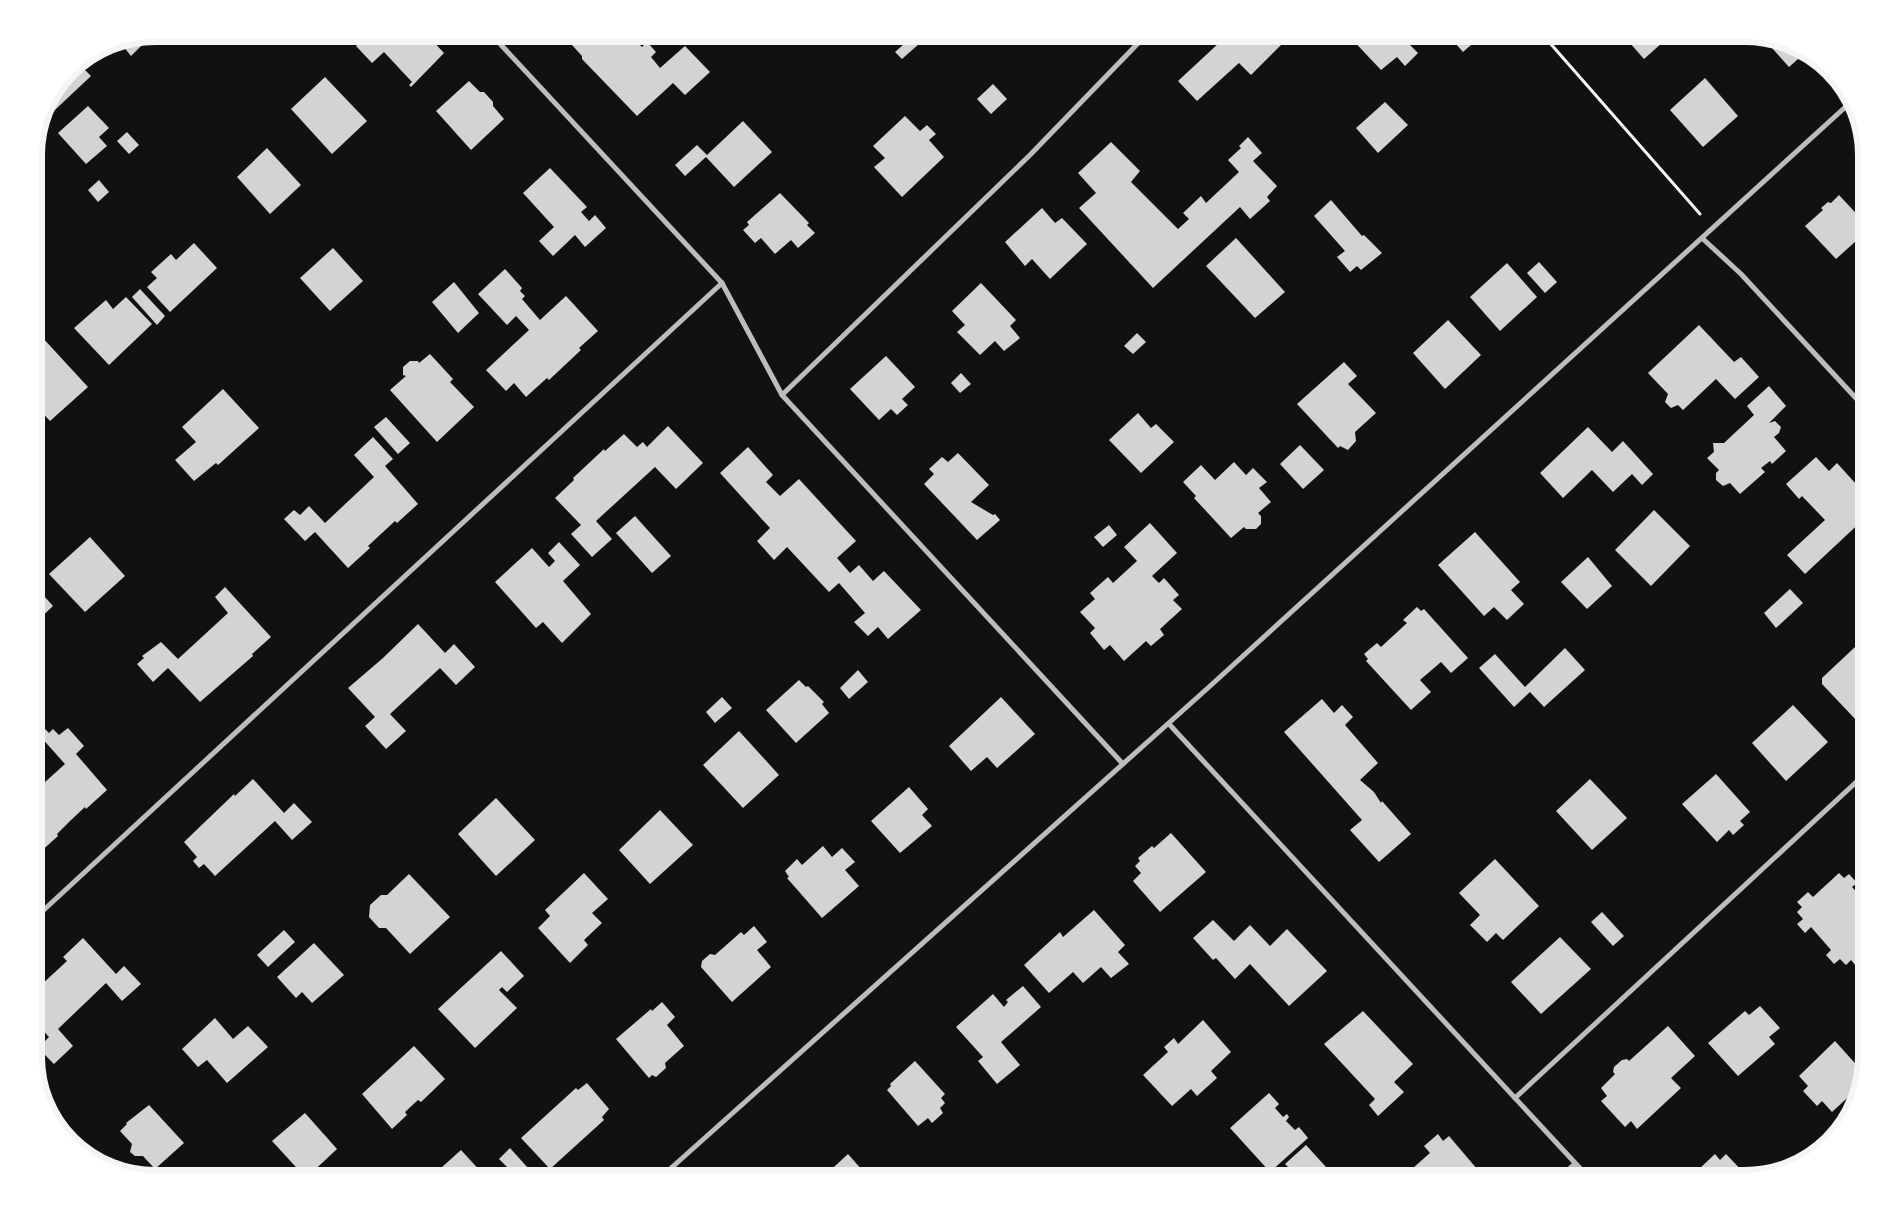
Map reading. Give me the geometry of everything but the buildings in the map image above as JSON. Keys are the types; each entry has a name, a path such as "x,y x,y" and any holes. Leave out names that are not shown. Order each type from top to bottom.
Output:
{"street":[{"path":"782,395 1030,155 1139,42"},
{"path":"499,43 722,283 782,395 1123,764"},
{"path":"669,1170 1168,724 1846,106"},
{"path":"1702,238 1741,274 1858,400"},
{"path":"43,912 722,283"},
{"path":"1168,724 1581,1170"},
{"path":"1515,1098 1858,780"},
{"path":"1568,1170 1575,1164"}],"path":[{"path":"1549,42 1700,214 1702,238"}]}
